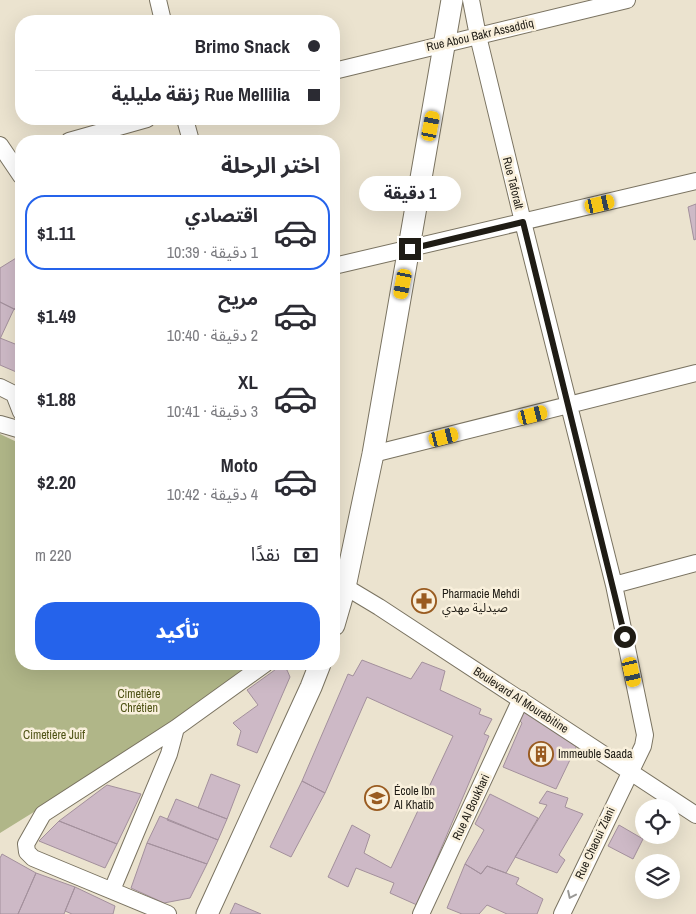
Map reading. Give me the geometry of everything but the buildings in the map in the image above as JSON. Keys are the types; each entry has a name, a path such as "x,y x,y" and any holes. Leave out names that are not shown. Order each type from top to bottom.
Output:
{"main road":[{"path":"340,583 373,454 452,0"},
{"path":"207,914 318,670"}],"street":[{"path":"158,0 162,15"},
{"name":"Rue Taforalt","path":"472,0 478,36 523,222 614,585 645,735 643,746 629,772"},
{"name":"Rue Abou Bakr Assaddiq","path":"340,69 627,0"},
{"path":"90,135 126,125"},
{"path":"0,145 15,158"},
{"path":"340,265 696,181"},
{"path":"373,454 696,373"},
{"path":"0,387 14,394 15,397"},
{"path":"0,424 15,428"},
{"path":"614,585 696,563"},
{"name":"Boulevard Al Mourabitine","path":"340,583 521,699 696,815"},
{"path":"168,914 112,890 74,877 32,858 27,852 26,844 36,824 45,812 176,728 257,670"},
{"name":"Rue Al Boukhari","path":"421,914 521,699"},
{"path":"112,890 169,754 176,728"},
{"name":"Rue Chaoui Ziani","path":"562,914 629,772"}],"green space":[{"path":"0,434 15,441 15,670 244,670 129,753 0,833"}],"place":[{"name":"Pharmacie Mehdi صيدلية مهدي","path":"424,601"},
{"name":"Immeuble Saada","path":"541,754"},
{"name":"École Ibn Al Khatib","path":"377,798"}],"route":[{"path":"410,249 523,222 614,585 625,637"}],"park label":[{"name":"Cimetière Chrétien","path":"139,701"},
{"name":"Cimetière Juif","path":"54,735"}]}
